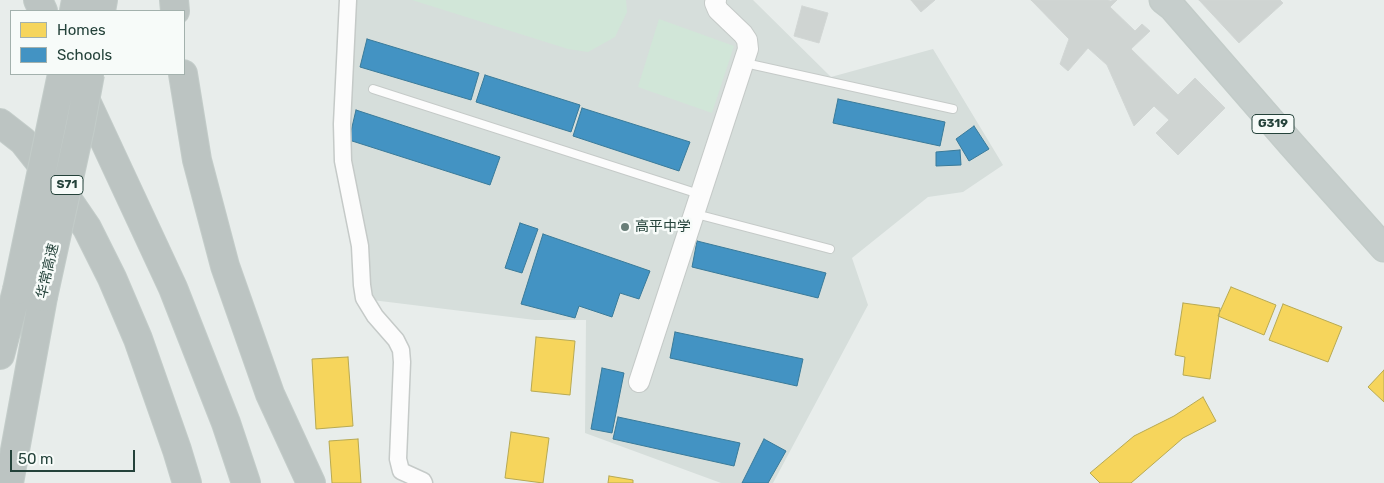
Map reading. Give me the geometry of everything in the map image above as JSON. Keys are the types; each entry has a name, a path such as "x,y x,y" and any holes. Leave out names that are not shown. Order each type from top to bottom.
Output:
{"highway":[{"name":"G319","path":"1171,2 1285,138 1384,248"},
{"name":"华常高速","path":"0,467 30,294 62,75"},
{"path":"73,75 173,288 226,423 246,483"},
{"name":"华常高速","path":"0,355 30,294 80,128 90,75"},
{"path":"183,75 197,160 225,266 270,394 311,483"},
{"path":"0,123 23,141 57,184 87,228 112,278 138,338 187,483"},
{"path":"9,483 30,294"}],"street":[{"path":"348,0 342,124 343,161 360,246 363,292 364,298 375,316 396,340 401,350 398,459 401,471 424,483"},
{"path":"639,382 748,50 747,40 718,10 715,3 716,0"}],"lane":[{"path":"744,63 953,109"},
{"path":"373,89 700,194"},
{"path":"694,214 830,249"}],"shaded area":[{"name":"高平中学","path":"354,0 753,0 831,77 933,49 1003,165 963,192 928,197 852,258 868,305 773,483 721,483 585,433 586,320 535,320 372,300 347,151"}],"green space":[{"path":"412,0 626,0 627,12 615,37 588,52 568,49"},
{"path":"659,19 734,46 712,113 638,87"}],"building: Homes":[{"path":"1231,287 1276,305 1264,335 1218,316"},
{"path":"1183,303 1220,308 1210,379 1183,375 1185,357 1175,355"},
{"path":"1283,304 1342,327 1328,362 1269,340"},
{"path":"536,337 575,341 570,395 531,391"},
{"path":"348,357 353,426 316,429 312,359"},
{"path":"1384,370 1384,402 1368,387"},
{"path":"1203,397 1216,421 1183,438 1131,483 1100,483 1090,473 1134,436 1174,416"},
{"path":"511,432 549,438 543,483 505,478"},
{"path":"358,439 361,483 332,483 329,441"},
{"path":"609,476 633,480 633,483 608,483"}],"building: Schools":[{"path":"367,39 479,73 471,100 360,67"},
{"path":"485,75 580,105 571,132 476,102"},
{"path":"838,99 945,122 940,146 833,123"},
{"path":"582,108 690,142 679,171 573,136"},
{"path":"356,110 500,157 490,185 349,140"},
{"path":"974,126 989,149 969,161 956,139"},
{"path":"960,150 961,165 936,166 936,152"},
{"path":"520,223 538,229 522,273 505,268"},
{"path":"543,234 650,271 639,299 620,293 612,317 579,306 575,318 521,304"},
{"path":"697,241 826,273 818,298 692,267"},
{"path":"675,332 803,359 797,386 670,358"},
{"path":"602,368 624,373 612,433 591,429"},
{"path":"618,417 740,443 734,466 613,439"},
{"path":"764,439 786,451 768,483 742,483"}],"building: Other":[{"path":"911,0 935,0 921,12"},
{"path":"1031,0 1117,0 1110,7 1135,31 1142,24 1150,31 1131,49 1178,95 1195,78 1225,108 1178,155 1156,133 1169,120 1154,106 1134,126 1107,65 1088,48 1068,71 1060,64 1069,39"},
{"path":"1199,0 1280,0 1283,3 1239,43"},
{"path":"802,6 828,13 819,43 794,36"}],"place":[{"name":"高平中学","path":"625,227"}]}
